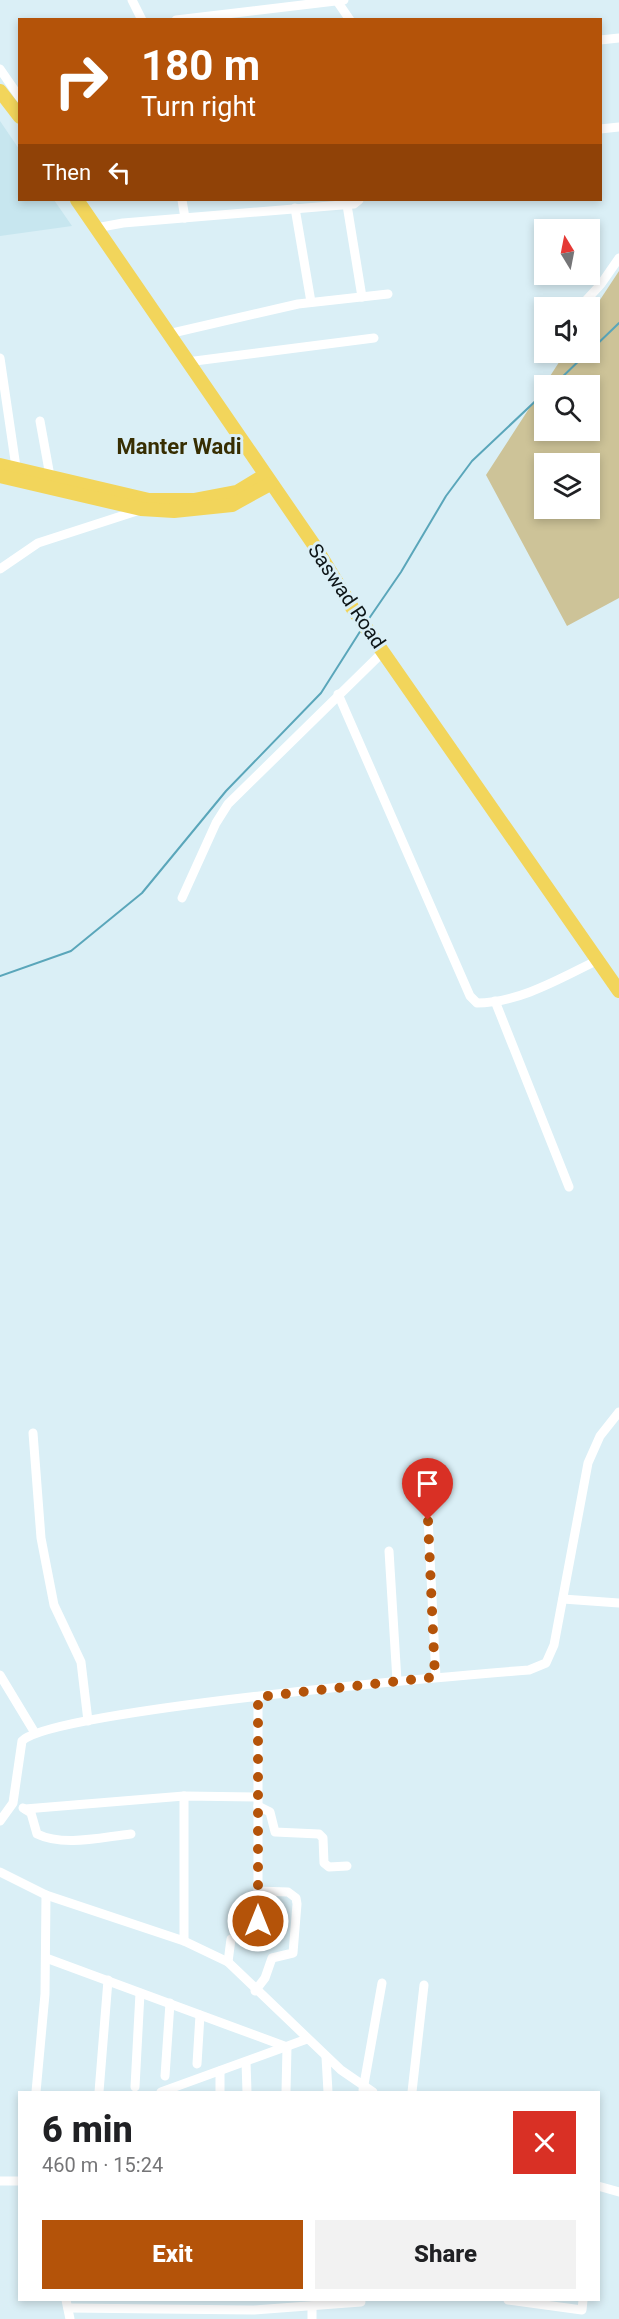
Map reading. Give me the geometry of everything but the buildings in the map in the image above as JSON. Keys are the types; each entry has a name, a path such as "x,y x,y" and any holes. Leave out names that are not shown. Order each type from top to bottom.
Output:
{"highway":[{"path":"0,91 18,114"},
{"name":"Saswad Road","path":"78,201 353,609 619,991"},
{"path":"0,465 16,474 174,511 232,505 268,480"},
{"path":"0,476 16,474 50,476 142,504"}],"street":[{"path":"132,0 141,18"},
{"path":"193,18 344,0"},
{"path":"336,1 349,18"},
{"path":"602,40 619,38"},
{"path":"0,69 18,95"},
{"path":"602,129 619,127"},
{"path":"182,201 184,218"},
{"path":"96,228 184,218 347,205 358,201"},
{"path":"347,205 362,297"},
{"path":"295,208 311,302"},
{"path":"589,297 619,258"},
{"path":"168,334 311,302 388,294"},
{"path":"188,362 374,338"},
{"path":"0,358 16,474"},
{"path":"40,421 50,476"},
{"path":"0,569 38,543 142,504"},
{"path":"182,898 216,823 228,804 384,651"},
{"path":"338,694 470,996 477,1003 495,1001 553,982 598,960"},
{"path":"495,1001 569,1187"},
{"path":"0,1821 12,1805 17,1791 19,1749 26,1737 35,1733 88,1721 258,1697 435,1677 529,1670 546,1663 554,1645 588,1463 600,1436 619,1412"},
{"path":"33,1433 41,1538 54,1605 81,1662 88,1721"},
{"path":"427,1497 435,1677"},
{"path":"389,1551 397,1681"},
{"path":"563,1599 619,1603"},
{"path":"0,1675 35,1733"},
{"path":"258,1697 258,1921"},
{"path":"184,1796 184,1941"},
{"path":"0,1805 12,1805 26,1809 184,1796 258,1802 270,1812 275,1832 318,1834 323,1838 324,1863 328,1867 347,1866"},
{"path":"26,1809 31,1814 37,1834 42,1837 64,1840 131,1834"},
{"path":"0,1872 45,1895 184,1941 228,1962 307,2040 363,2089"},
{"path":"255,1991 265,1978 272,1958 288,1955 295,1949 297,1904 296,1898 288,1892 258,1891"},
{"path":"36,2091 46,1958 45,1895"},
{"path":"228,1962 231,1939"},
{"path":"46,1958 287,2047"},
{"path":"99,2091 108,1980"},
{"path":"363,2089 382,1983"},
{"path":"412,2091 424,1985"},
{"path":"135,2087 140,1993"},
{"path":"165,2076 170,2003"},
{"path":"197,2064 200,2014"},
{"path":"164,2091 307,2040"},
{"path":"286,2091 287,2047"},
{"path":"326,2057 328,2091"},
{"path":"246,2061 247,2091"},
{"path":"220,2071 220,2091"},
{"path":"0,2181 18,2181"},
{"path":"600,2187 619,2192"},
{"path":"515,2301 582,2310 583,2301"},
{"path":"70,2319 67,2304 225,2305 243,2314 338,2302 361,2302"},
{"path":"312,2306 312,2319"}],"shaded area":[{"path":"0,121 18,148 18,201 55,201 72,226 0,236"},
{"path":"619,271 619,598 567,626 486,475 534,401 534,441 600,441 600,375 551,375 559,363 600,363 600,300"}],"waterway":[{"path":"600,341 619,323"},
{"path":"564,375 577,363"},
{"path":"368,620 401,572 446,496 472,461 534,402"},
{"path":"0,976 71,951 142,893 226,791 321,693 361,630"}],"district":[{"name":"Manter Wadi","path":"179,446"}],"route":[{"path":"258,1921 258,1697 435,1677 428,1520"}]}
